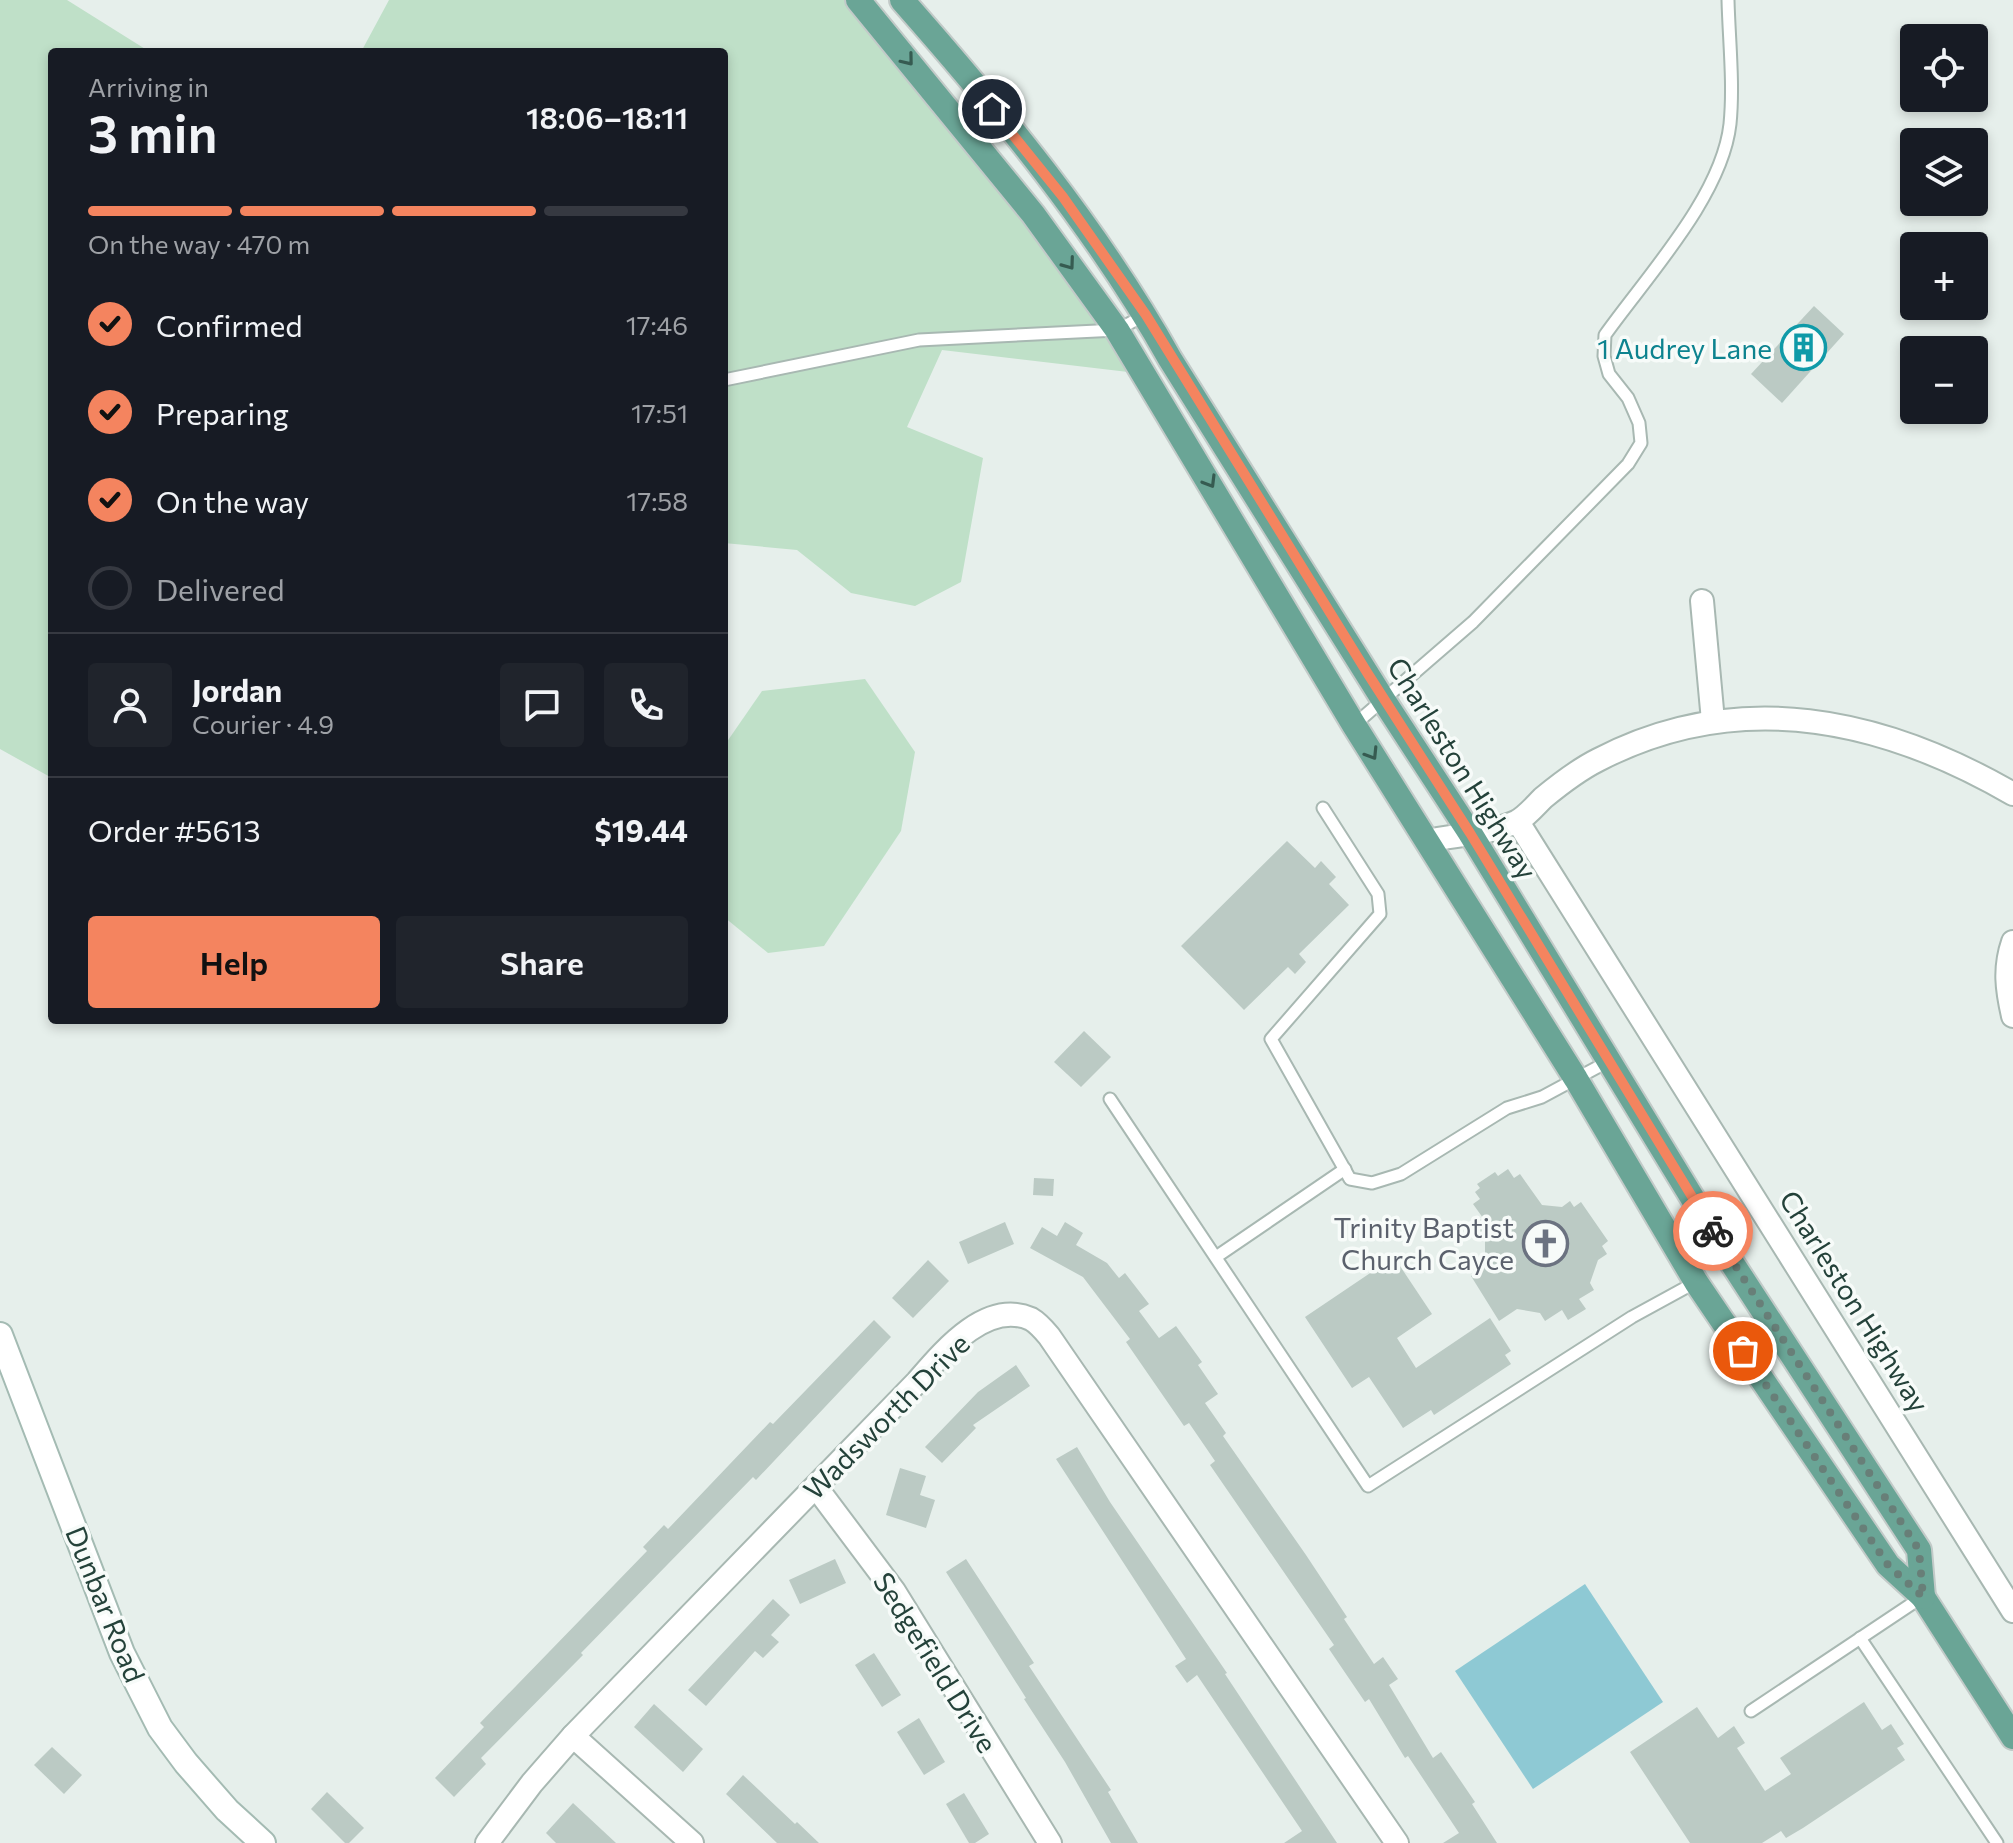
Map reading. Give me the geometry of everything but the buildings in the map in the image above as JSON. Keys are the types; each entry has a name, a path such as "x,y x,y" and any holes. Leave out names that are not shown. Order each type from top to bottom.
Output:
{"main road":[{"name":"Charleston Highway","path":"858,0 1033,214 1117,330 1354,725 1576,1079 1696,1282 1888,1565 1923,1597 2013,1737"},
{"name":"Charleston Highway","path":"902,0 1063,197 1146,315 1170,359 1470,833 1732,1263 1919,1550 1923,1597"}],"street":[{"path":"1702,601 1713,721"},
{"path":"1427,841 1518,822 1545,797 1596,761 1652,736 1713,721 1783,718 1848,727 1946,760 2013,794"},
{"name":"Charleston Highway","path":"1518,822 2013,1611"},
{"path":"2013,942 2007,979 2013,1016"},
{"name":"Wadsworth Drive","path":"487,1843 532,1783 573,1736 955,1341 990,1318 1016,1314 1034,1320 1049,1336 1397,1843"},
{"name":"Dunbar Road","path":"0,1335 122,1653 160,1728 227,1810 263,1843"},
{"name":"Sedgefield Drive","path":"816,1487 894,1591 1050,1843"},
{"path":"573,1736 692,1843"}],"lane":[{"path":"1354,725 1473,622 1628,464 1641,443 1634,410 1609,374 1604,356 1605,335 1693,216 1717,176 1730,125 1728,0"},
{"path":"728,379 919,340 1117,330 1146,315"},
{"path":"1323,808 1378,894 1380,914 1271,1039 1350,1179 1372,1183 1401,1174 1507,1108 1542,1097 1610,1061"},
{"path":"1110,1099 1368,1486 1632,1317 1696,1282"},
{"path":"1216,1257 1345,1169"},
{"path":"1751,1711 1923,1597"},
{"path":"1860,1638 1997,1843"}],"green space":[{"path":"0,0 67,0 144,48 48,48 48,776 0,749"},
{"path":"389,0 855,0 1145,374 942,350 907,427 983,458 961,582 915,606 851,593 797,550 728,543 728,48 363,48"},
{"path":"865,679 915,752 901,831 824,946 768,953 728,920 728,740 762,691"}],"water":[{"path":"1585,1584 1663,1702 1533,1789 1455,1671"}],"way so far":[{"path":"1713,1231 1919,1550 1923,1597 1888,1565 1743,1351"}],"place":[{"name":"1 Audrey Lane","path":"1803,348"},
{"name":"Trinity Baptist Church Cayce","path":"1545,1243"}],"route":[{"path":"992,109 1063,197 1146,315 1170,359 1470,833 1713,1231"}]}
